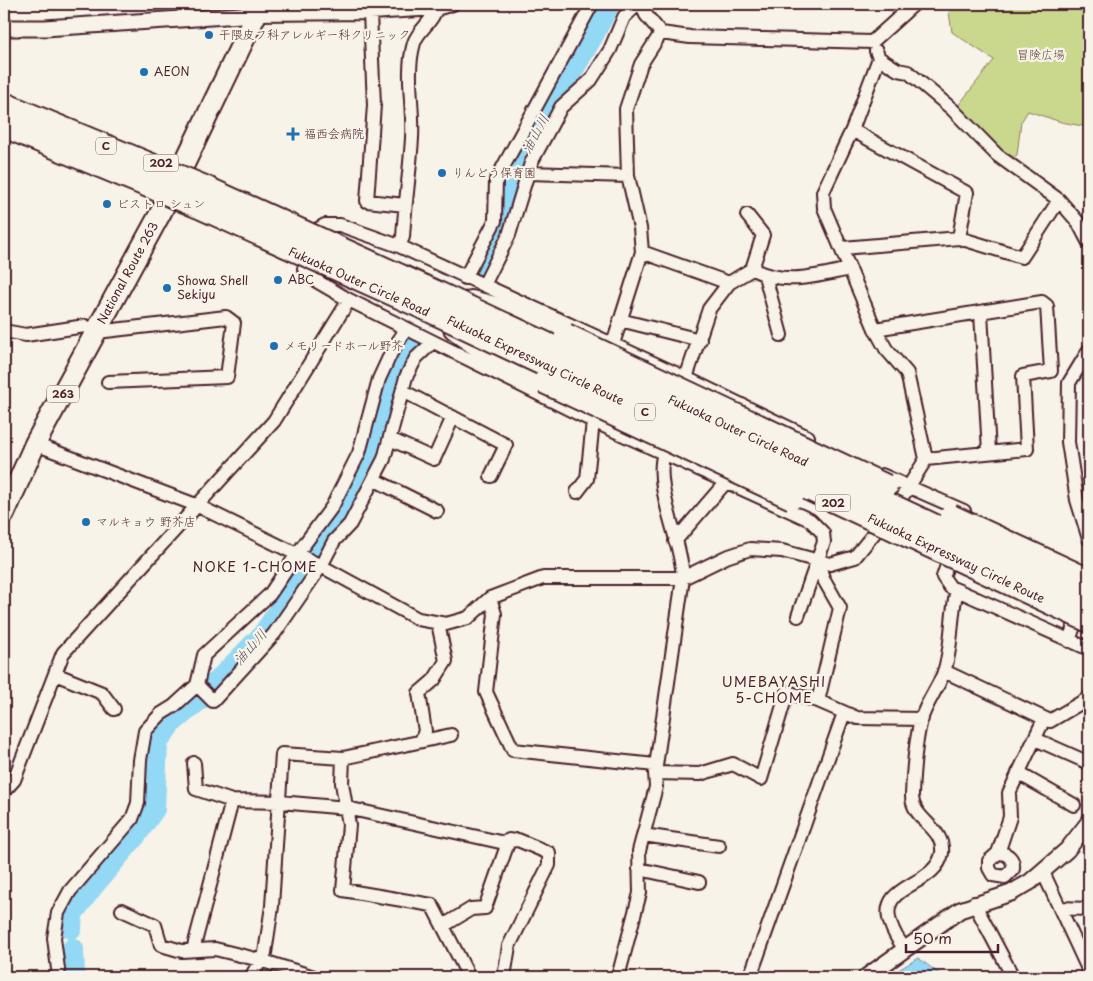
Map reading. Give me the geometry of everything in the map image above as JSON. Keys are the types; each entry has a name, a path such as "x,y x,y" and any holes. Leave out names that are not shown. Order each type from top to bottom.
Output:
{"highway":[{"name":"National Route 263","path":"4,514 35,444 168,198 258,9"},
{"name":"Fukuoka Outer Circle Road","path":"4,100 181,171 316,230 447,290 591,362 896,505 1089,588"},
{"name":"Fukuoka Expressway Circle Route","path":"4,104 207,188 1089,588"},
{"name":"Fukuoka Outer Circle Road","path":"4,127 308,258 437,317 575,384 882,525 1086,624"},
{"name":"Fukuoka Expressway Circle Route","path":"4,127 199,207 428,310 1086,624"},
{"path":"468,301 509,312 566,335 1089,588"},
{"path":"437,317 493,357 544,382 938,567 1086,624"}],"street":[{"path":"4,28 45,28 183,11 258,9 370,13 394,8 436,9 453,4"},
{"path":"465,278 495,220 496,180 592,4"},
{"path":"484,285 510,235 528,173 561,107 591,80 610,50 624,17 638,4"},
{"path":"642,4 646,14 661,33 690,37 872,42 914,4"},
{"path":"399,246 403,237 412,136 410,99 411,57 415,41 434,17 436,9"},
{"path":"370,13 374,105 367,201 405,205"},
{"path":"613,344 642,252 640,228 628,176 628,99 640,64 661,33"},
{"path":"872,42 879,58 898,70 908,72 952,109 997,155 1059,200 1078,222 1089,243"},
{"path":"35,444 196,505 321,566 401,611 418,619 438,623 446,624 468,618 490,598 543,578 683,578 726,557 750,549 782,551 830,564 854,557 882,525 926,459 907,373 886,349 875,329 843,248 824,208 823,192 852,130 879,58"},
{"path":"852,130 967,193 959,238"},
{"path":"528,173 628,176"},
{"path":"843,248 959,238 1022,258 1059,200"},
{"path":"686,378 709,309 729,283 752,269 762,235 748,215"},
{"path":"316,230 325,225 340,225 399,246 686,378 907,487 1089,568"},
{"path":"642,252 729,283"},
{"path":"308,258 304,269 313,279 349,300 593,421 810,520 823,533 824,542 798,616"},
{"path":"752,269 765,276 792,280 850,269"},
{"path":"765,276 781,335"},
{"path":"4,791 14,780 64,653 274,421 349,300"},
{"path":"875,329 1042,302 1047,306 1051,371 1023,376 1027,448 926,459"},
{"path":"982,313 989,452"},
{"path":"4,332 26,335 85,326 97,332 226,317 234,323 227,377 108,382"},
{"path":"620,320 700,340"},
{"path":"59,977 54,938 55,923 62,902 132,819 138,803 140,760 145,731 161,714 174,706 197,685 204,655 270,594 296,554 332,507 349,477 369,423 379,379 391,353 406,329"},
{"path":"197,685 213,701 274,634 321,566 334,541 350,524 375,480 390,439 406,378 416,358 432,341"},
{"path":"1089,350 1069,383 1068,442 1077,500 1089,539"},
{"path":"403,391 506,445 491,476"},
{"path":"390,439 434,459 453,417"},
{"path":"577,492 587,479 593,421"},
{"path":"619,977 640,894 638,851 656,787 655,769 683,578 683,562 675,541 660,476 660,464 664,453"},
{"path":"375,480 437,511"},
{"path":"675,541 726,482"},
{"path":"949,559 944,577 950,587 1089,649"},
{"path":"818,562 823,578 840,608 818,701"},
{"path":"1069,641 1086,624 1089,588"},
{"path":"904,948 891,924 888,913 889,904 893,896 921,881 931,872 942,852 937,834 920,818 912,796 922,719 944,671 957,590"},
{"path":"490,598 495,614 486,692 513,750 700,774 733,764 761,779 787,692 818,701 857,718 922,719"},
{"path":"421,741 425,731 420,693 434,680 446,661 438,623"},
{"path":"944,671 1050,721 1089,698"},
{"path":"55,674 102,693 114,709"},
{"path":"750,977 844,713"},
{"path":"998,853 1010,818 1009,793 1044,719"},
{"path":"251,977 265,953 272,906 282,754 343,758 451,735"},
{"path":"1035,739 1089,763"},
{"path":"343,758 342,783 349,825 343,890 432,905 466,971 466,977"},
{"path":"194,763 196,789 232,801 280,802 347,808 500,842 518,840 549,853 549,865 509,946 504,977"},
{"path":"1018,773 1074,805"},
{"path":"193,950 232,801"},
{"path":"866,977 904,948 960,910 974,903 1011,892 1030,882 1067,850 1089,822"},
{"path":"643,835 719,846"},
{"path":"443,926 471,909 485,908 509,840"},
{"path":"639,869 699,882"},
{"path":"1043,872 1088,969 1088,977"},
{"path":"974,903 1013,977"},
{"path":"1060,908 1089,909"},
{"path":"122,910 155,925 161,945 182,951 215,949 260,960 314,977"}],"green space":[{"name":"冒険広場","path":"958,4 1089,4 1089,117 1085,118 1083,126 1061,122 1028,111 1021,122 1017,155 1010,160 957,107 994,60 952,32 949,12"}],"water":[{"path":"918,958 944,977 887,977"}],"waterway":[{"name":"油山川","path":"479,270 506,219 511,181 523,154 592,37 609,4"},
{"name":"油山川","path":"71,928 72,914 135,836 154,809 157,743 170,724 200,699 262,636 308,570 332,528 356,496 377,458 402,359 413,347"},
{"name":"油山川","path":"73,949 74,977"}],"place":[{"name":"干隈皮フ科アレルギー科クリニック","path":"209,35"},
{"name":"AEON","path":"144,72"},
{"name":"福西会病院","path":"293,134"},
{"name":"りんどう保育園","path":"442,173"},
{"name":"ビストロ シュン","path":"107,204"},
{"name":"ABC","path":"278,280"},
{"name":"Showa Shell Sekiyu","path":"167,288"},
{"name":"メモリードホール野芥","path":"274,346"},
{"name":"マルキョウ 野芥店","path":"86,522"}],"district":[{"name":"NOKE 1-CHOME","path":"255,567"},
{"name":"UMEBAYASHI 5-CHOME","path":"774,690"}]}
